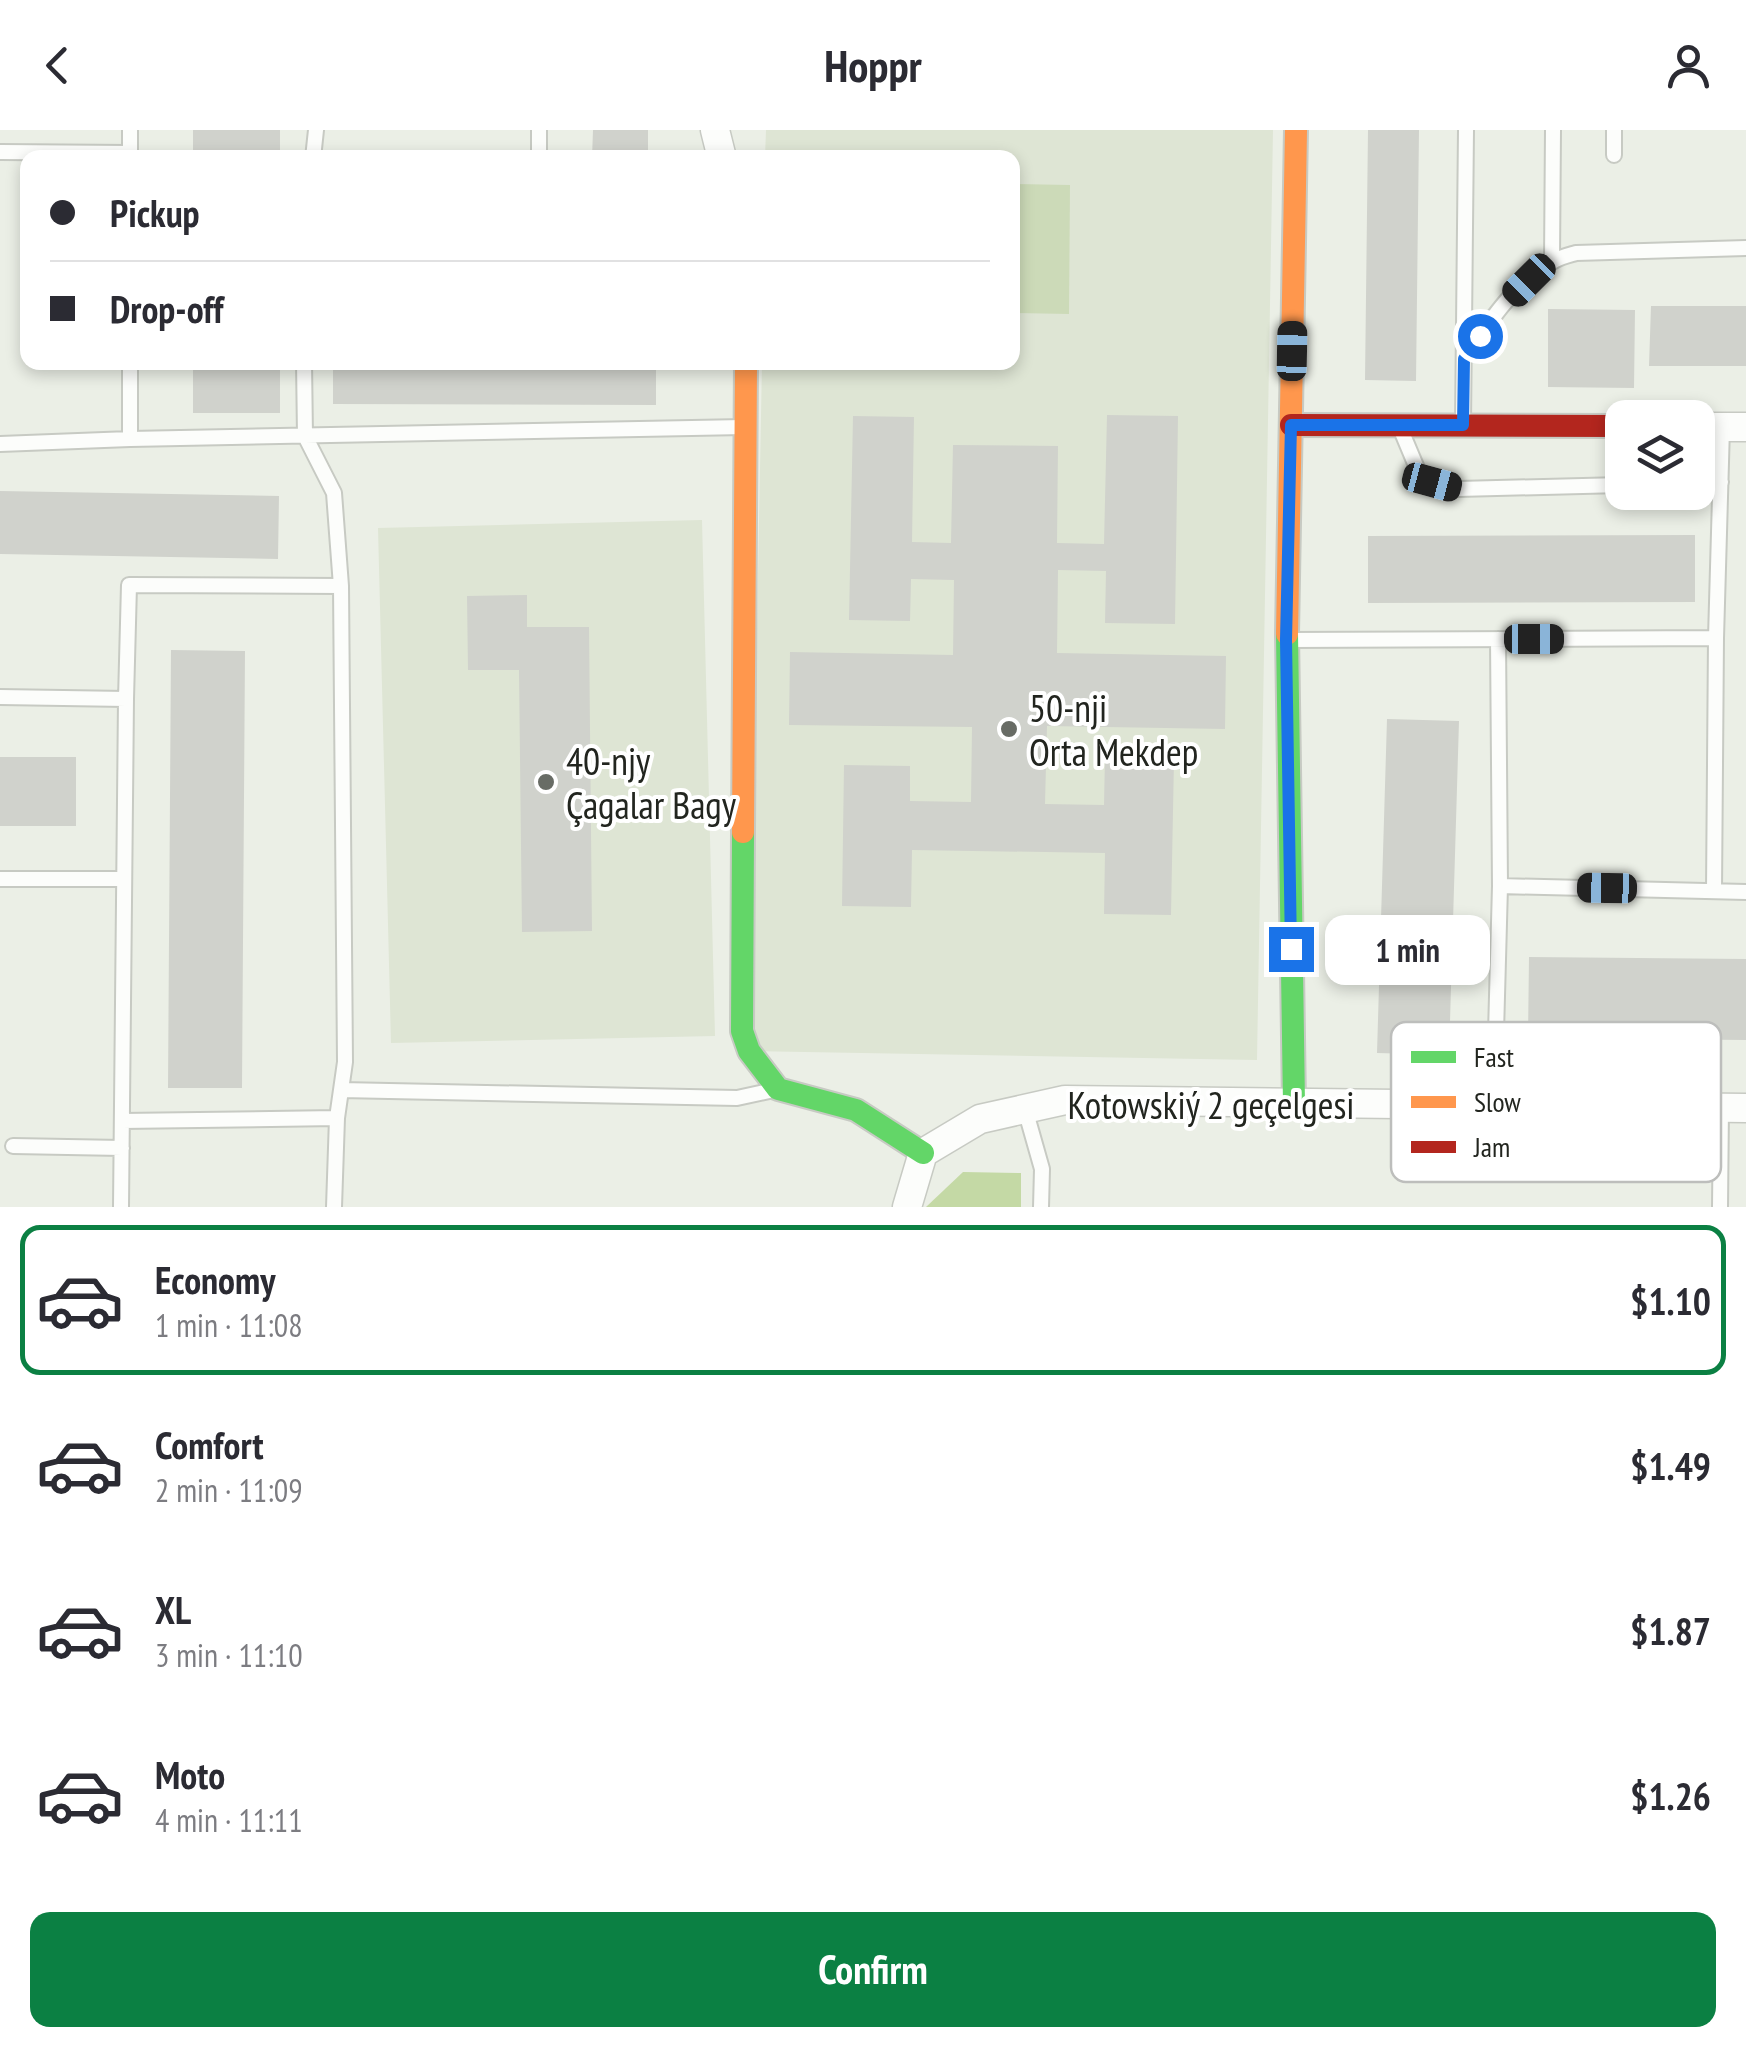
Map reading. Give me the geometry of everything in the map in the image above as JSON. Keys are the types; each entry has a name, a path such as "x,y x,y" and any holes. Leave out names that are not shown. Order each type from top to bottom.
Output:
{"street":[{"path":"1294,1104 1286,640 1296,130"},
{"path":"746,370 742,1031 749,1051 778,1088 856,1110 923,1153 908,1207"},
{"path":"1291,425 1605,426"},
{"name":"Kotowskiý 2 geçelgesi","path":"923,1153 980,1119 1065,1100 1391,1105"}],"lane":[{"path":"1463,425 1466,130"},
{"path":"1552,262 1553,130"},
{"path":"1614,130 1614,155"},
{"path":"1464,359 1495,312 1552,262 1576,253 1746,248"},
{"path":"130,370 130,439"},
{"path":"304,370 305,436 334,493 341,586 345,1062 337,1118 334,1207"},
{"path":"1399,425 1420,474 1432,482 1458,489 1605,485"},
{"path":"0,444 745,427"},
{"path":"1714,890 1722,427"},
{"path":"1715,482 1722,482"},
{"path":"120,1207 130,585 341,586"},
{"path":"1286,640 1716,638"},
{"path":"1496,1022 1500,886 1498,639"},
{"path":"0,697 126,699"},
{"path":"0,878 124,879"},
{"path":"1500,886 1746,892"},
{"path":"341,1090 737,1098 778,1088"},
{"path":"1720,1207 1734,1108"},
{"path":"1025,1109 1042,1169 1041,1207"},
{"path":"122,1122 337,1118"},
{"path":"13,1146 122,1148"}],"shaded area":[{"name":"50-nji Orta Mekdep","path":"766,130 1273,130 1257,1060 749,1051 762,370 1020,370 1020,150 765,150"},
{"name":"40-njy Çagalar Bagy","path":"702,520 715,1036 391,1043 378,528"}],"green space":[{"path":"1020,184 1070,185 1069,314 1020,313"},
{"path":"963,1172 1021,1173 1021,1207 926,1207"}],"building":[{"path":"193,130 280,130 280,150 193,150"},
{"path":"593,130 648,130 648,150 592,150"},
{"path":"1368,130 1419,130 1416,381 1365,380"},
{"path":"1651,306 1746,306 1746,366 1649,366"},
{"path":"1548,309 1635,310 1634,388 1548,387"},
{"path":"193,370 280,370 280,413 193,413"},
{"path":"333,370 656,370 656,405 333,404"},
{"path":"1107,415 1178,416 1175,624 1105,623 1106,571 1058,570 1057,653 1226,656 1225,729 1047,726 1045,804 1104,805 1105,758 1174,759 1171,915 1104,914 1105,853 912,850 911,907 842,906 844,765 910,766 910,801 971,802 972,727 789,725 790,652 953,655 954,580 911,579 910,621 849,620 853,416 914,417 912,542 951,543 953,445 1058,446 1057,543 1104,544"},
{"path":"0,491 279,496 278,559 0,554"},
{"path":"1695,535 1695,602 1368,603 1368,536"},
{"path":"527,595 527,627 589,627 592,931 522,932 519,670 468,670 467,596"},
{"path":"171,650 245,651 242,1088 168,1088"},
{"path":"1387,719 1459,721 1450,1022 1391,1022 1391,1053 1377,1053"},
{"path":"0,757 76,757 76,826 0,826"},
{"path":"1529,957 1746,959 1746,1040 1721,1040 1721,1022 1528,1022"}],"traffic: fast":[{"path":"1287,634 1294,1104"},
{"path":"743,832 742,1031 749,1051 778,1089 856,1110 923,1153"}],"traffic: slow":[{"path":"1287,634 1296,130"},
{"path":"743,832 746,370"}],"traffic: jam":[{"path":"1291,425 1605,426"}],"place":[{"name":"50-nji Orta Mekdep","path":"1009,729"},
{"name":"40-njy Çagalar Bagy","path":"546,782"}],"route":[{"path":"1291,949 1286,640 1291,425 1463,425 1464,359 1480,336"}]}
